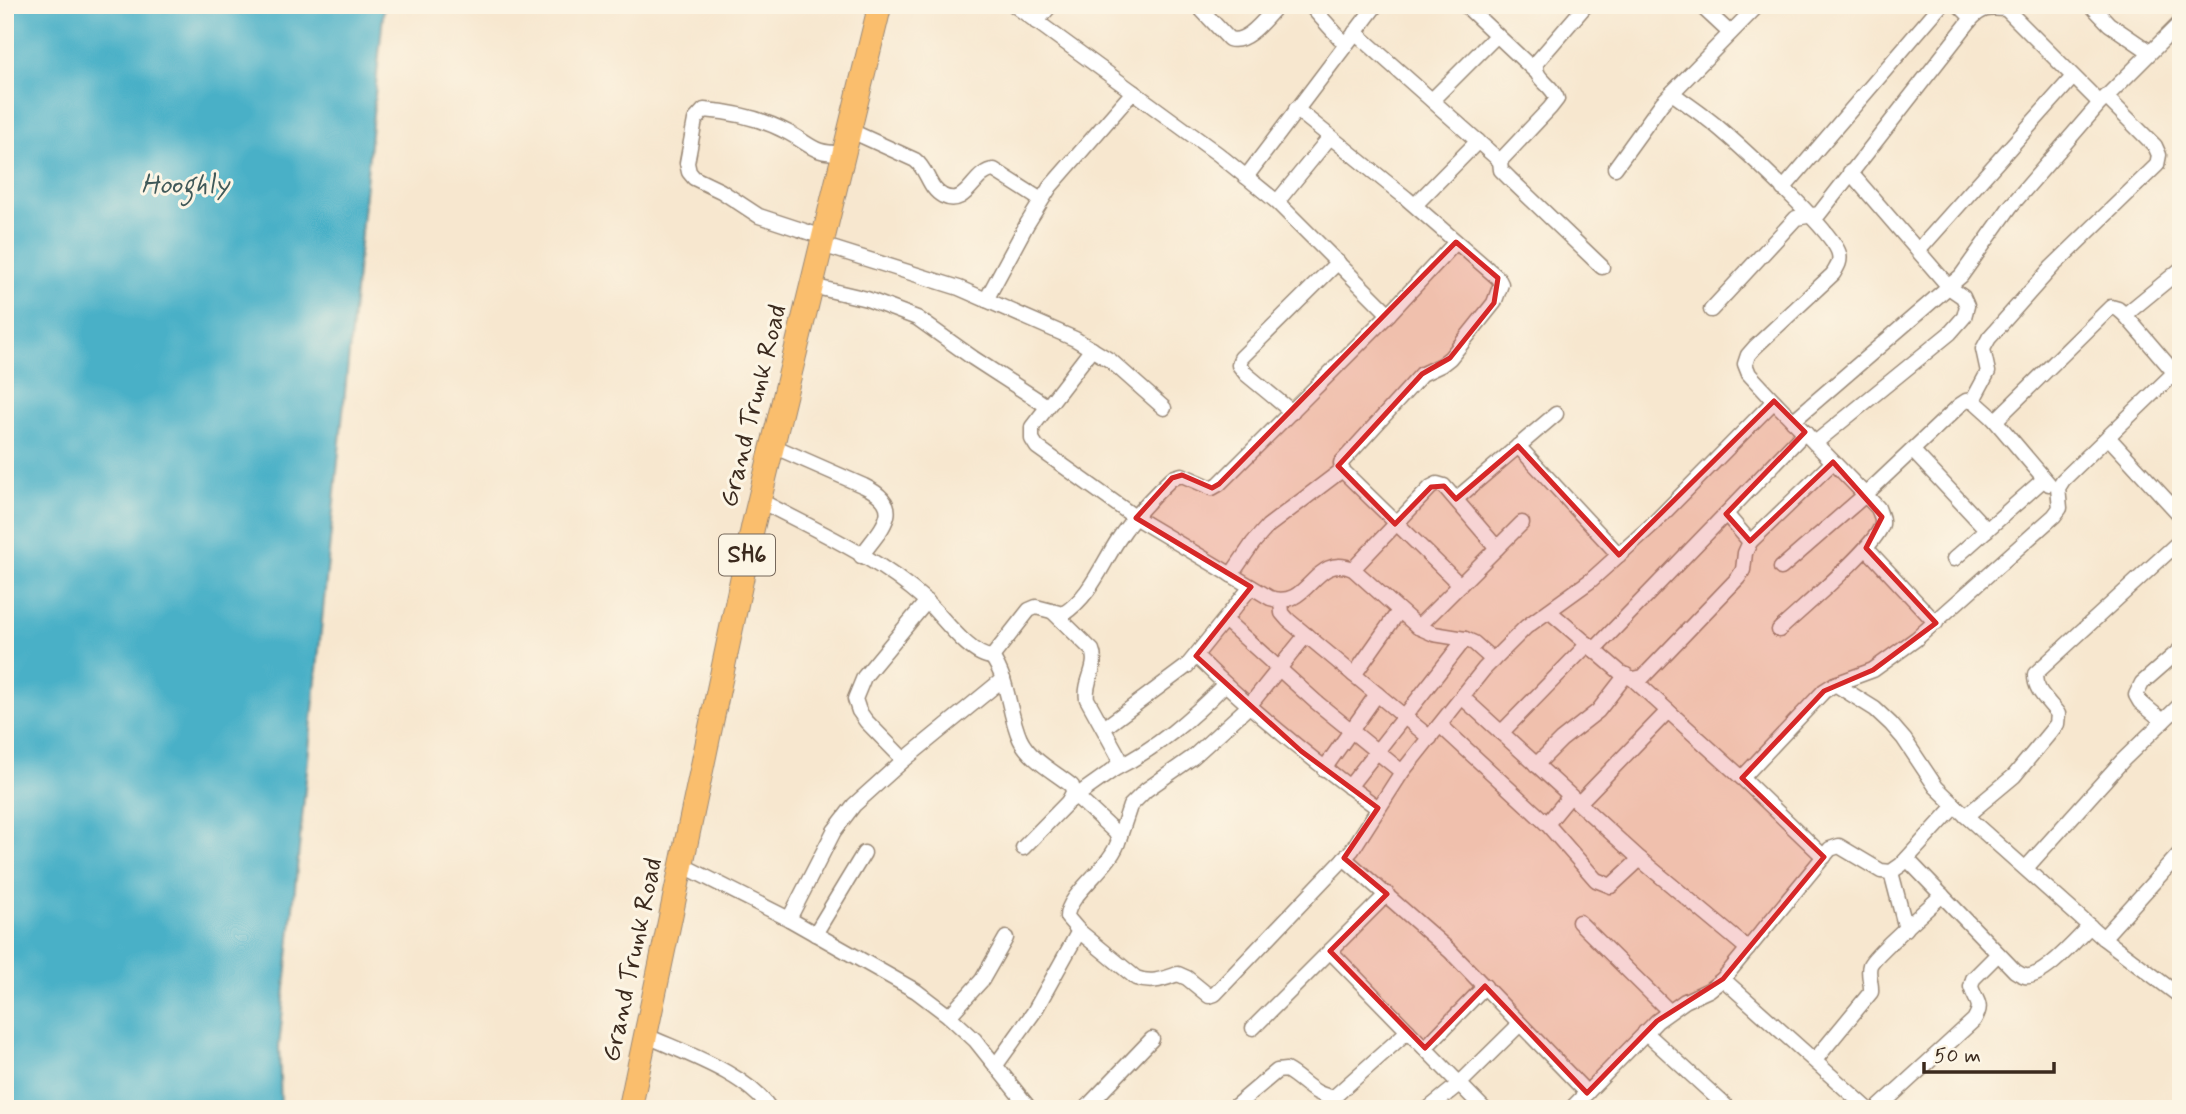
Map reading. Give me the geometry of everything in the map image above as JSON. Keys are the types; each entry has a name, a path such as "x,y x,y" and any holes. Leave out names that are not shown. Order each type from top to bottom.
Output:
{"main road":[{"name":"Grand Trunk Road","path":"630,1109 759,500 880,5"}],"street":[{"path":"1014,5 1278,202 1389,314"},
{"path":"1036,22 1051,5"},
{"path":"1196,5 1229,39 1236,42 1244,39 1278,5"},
{"path":"1310,5 1345,44"},
{"path":"1246,177 1376,5"},
{"path":"1535,71 1541,56 1586,5"},
{"path":"1700,5 1730,33"},
{"path":"1615,168 1672,93 1758,5"},
{"path":"1783,189 1941,5"},
{"path":"1959,5 1972,18"},
{"path":"2091,5 2109,24 2150,52"},
{"path":"1472,7 1535,71 1539,79 1555,92 1557,99 1500,161"},
{"path":"1711,310 1796,218 1819,214 1981,8 2012,7 2073,76 2155,146 2159,155 2157,165 2052,267 1989,338 1983,349 1988,372 1973,400"},
{"path":"1793,421 1950,288 1969,266 2010,207 2103,100 2181,22"},
{"path":"1355,32 1500,161 1501,170 1602,267"},
{"path":"1432,100 1497,35"},
{"path":"1918,251 2073,76"},
{"path":"986,300 1041,201 1063,171 1133,93"},
{"path":"1672,93 1720,129 1811,216 1836,246 1839,264 1833,274 1748,355 1745,364 1749,374 1878,508 1882,517 1881,526 1866,548 1779,630"},
{"path":"1296,109 1415,205 1498,278 1500,284 1494,303 1450,358 1422,374 1340,463 1342,470 1395,524 1460,585"},
{"path":"844,153 820,152 789,133 732,112 704,110 695,120 687,163 694,178 759,216 941,282 1066,335 1111,361 1164,408"},
{"path":"849,130 915,160 922,166 930,184 945,197 964,195 987,170 994,170 1041,201"},
{"path":"1278,202 1330,137"},
{"path":"1415,205 1478,141"},
{"path":"1815,443 1959,324 1967,306 1963,297 1950,288 1850,172"},
{"path":"992,656 1029,610 1035,607 1063,614 1084,596 1119,537 1172,478 1182,475 1212,488 1219,484 1389,314 1456,242"},
{"path":"1292,412 1246,374 1240,365 1241,358 1338,262"},
{"path":"2124,315 2181,269"},
{"path":"812,286 886,305 917,318 1047,406"},
{"path":"1742,778 1813,702 1835,684 1873,670 1936,623 2054,516 2060,508 2058,488 2063,480 2178,376 2124,315 2111,307 1999,417 1993,418"},
{"path":"1092,349 1032,427 1032,439 1037,447 1136,519 1251,587 1281,601 1292,599 1327,569 1343,565 1353,569 1419,627 1434,634 1475,643 1493,660"},
{"path":"1973,400 1993,418 2059,496"},
{"path":"1781,568 1865,495 1960,405 1973,400"},
{"path":"1306,635 1249,706 1193,757 1129,806 1117,847 1067,911 1067,917 1079,931 1136,978 1146,982 1178,974 1209,996 1221,988 1359,841 1402,772 1493,660 1526,627 1572,595 1619,555 1774,401"},
{"path":"1456,499 1556,414"},
{"path":"1501,733 1726,514 1805,432"},
{"path":"2108,437 2177,505"},
{"path":"773,446 877,492 885,500 889,509 887,520 862,556"},
{"path":"1518,446 1619,555"},
{"path":"1913,451 1987,530"},
{"path":"1536,765 1561,740 1598,711 1629,677 1643,677 1656,666 1738,578 1743,570 1745,553 1750,542 1833,462"},
{"path":"1231,575 1268,526 1342,470"},
{"path":"1954,559 2044,479"},
{"path":"1353,569 1437,484 1444,486 1497,548"},
{"path":"759,500 901,580 927,601 979,654 992,656"},
{"path":"1726,514 1750,542"},
{"path":"1419,627 1522,523"},
{"path":"1571,1109 1645,1032 1669,1011 1709,990 1723,979 1830,849 1839,846 1881,871 1891,872 1960,811 2014,776 2057,723 2058,714 2039,691 2034,682 2035,674 2181,540"},
{"path":"1866,548 1936,623"},
{"path":"1104,728 1173,678 1196,656 1251,587"},
{"path":"904,760 866,721 855,699 864,677 927,601"},
{"path":"1281,601 1282,613 1430,738"},
{"path":"1354,676 1399,611"},
{"path":"1549,611 1668,711 1824,857"},
{"path":"1053,612 1092,650 1095,658 1086,691 1087,699 1119,757 1119,763 1113,770"},
{"path":"1225,620 1350,731 1402,772"},
{"path":"1349,787 1465,639"},
{"path":"2162,721 2140,702 2136,695 2142,683 2181,649"},
{"path":"992,656 1003,679 1020,738 1027,751 1072,786 1072,799"},
{"path":"1196,656 1249,706 1324,769 1378,808"},
{"path":"789,919 842,818 904,760 1003,679"},
{"path":"1023,848 1072,799 1113,770 1135,760 1169,737 1225,684"},
{"path":"1835,684 1875,709 1891,724 1936,787 1960,811 2103,938 2181,998"},
{"path":"1324,769 1377,694"},
{"path":"1462,697 1640,859 1748,949"},
{"path":"2026,868 2091,794 2181,704"},
{"path":"1547,824 1668,711"},
{"path":"1440,725 1547,824 1596,880 1611,886 1640,859"},
{"path":"1072,799 1115,832 1119,839"},
{"path":"2103,938 2181,852"},
{"path":"816,934 864,853"},
{"path":"1344,858 1450,951 1587,1093"},
{"path":"1907,859 2015,971 2026,976 2037,974 2090,926"},
{"path":"682,865 789,919 916,992 949,1016 975,1040 1030,1109"},
{"path":"1891,872 1906,929"},
{"path":"1253,1028 1387,894"},
{"path":"1815,1060 1871,992 1869,975 1874,960 1942,895"},
{"path":"1580,922 1669,1011"},
{"path":"996,1065 1034,1012 1079,931"},
{"path":"949,1016 982,980 1006,938"},
{"path":"1330,951 1484,1109"},
{"path":"1877,1109 1974,1020 1979,1010 1979,1001 1971,987 1973,979 1998,954"},
{"path":"1723,979 1868,1109"},
{"path":"1425,1048 1485,986"},
{"path":"1428,1109 1460,1084 1520,1024"},
{"path":"1232,1109 1277,1071 1286,1070 1316,1093 1334,1097 1408,1031"},
{"path":"1645,1032 1729,1109"},
{"path":"646,1035 733,1077 749,1087 770,1109"},
{"path":"1084,1109 1152,1040"}],"highlighted area":[{"path":"1456,242 1498,278 1494,303 1450,358 1422,374 1338,466 1395,524 1431,487 1444,486 1456,499 1518,446 1619,555 1774,401 1805,432 1726,514 1750,541 1833,462 1882,517 1866,548 1936,623 1873,670 1824,691 1742,778 1824,857 1723,979 1657,1021 1587,1093 1485,986 1425,1048 1330,951 1387,894 1344,858 1378,808 1301,751 1196,656 1251,587 1136,518 1172,478 1182,475 1212,488 1219,484"}],"water":[{"name":"Hooghly","path":"5,5 384,5 279,1047 281,1109 5,1109"}]}
